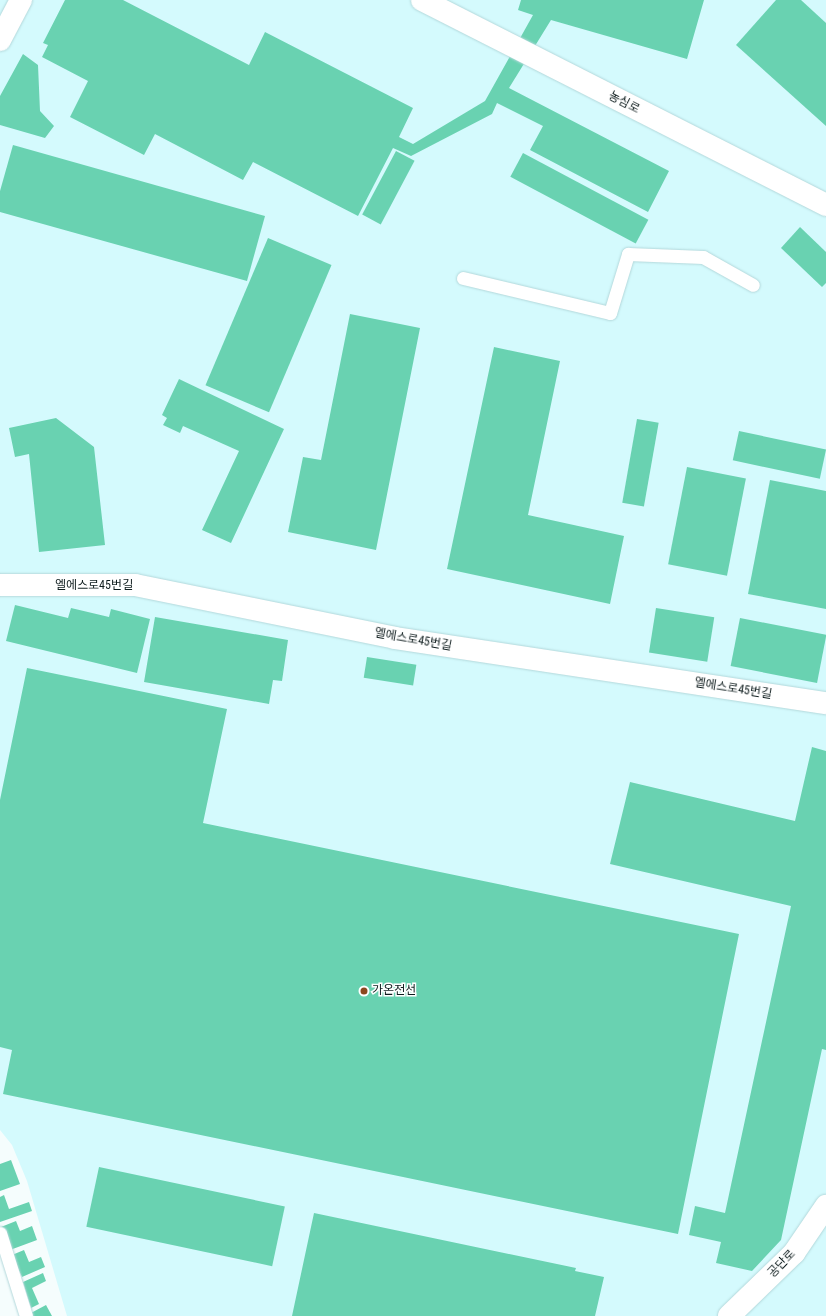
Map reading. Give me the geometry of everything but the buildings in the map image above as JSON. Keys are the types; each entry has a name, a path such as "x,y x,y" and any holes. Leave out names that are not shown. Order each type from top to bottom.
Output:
{"street":[{"path":"0,40 21,0"},
{"name":"농심로","path":"422,0 826,205"},
{"name":"엘에스로45번길","path":"0,585 135,585 395,638 826,703"},
{"name":"공단로","path":"729,1316 794,1253 826,1206"}],"lane":[{"path":"463,278 610,313 628,254 703,257 753,285"},
{"path":"0,1233 26,1316"}],"shaded area":[{"path":"0,0 826,0 826,1316 67,1316 27,1181 12,1145 0,1130"}],"place":[{"name":"가온전선","path":"364,991"}]}
